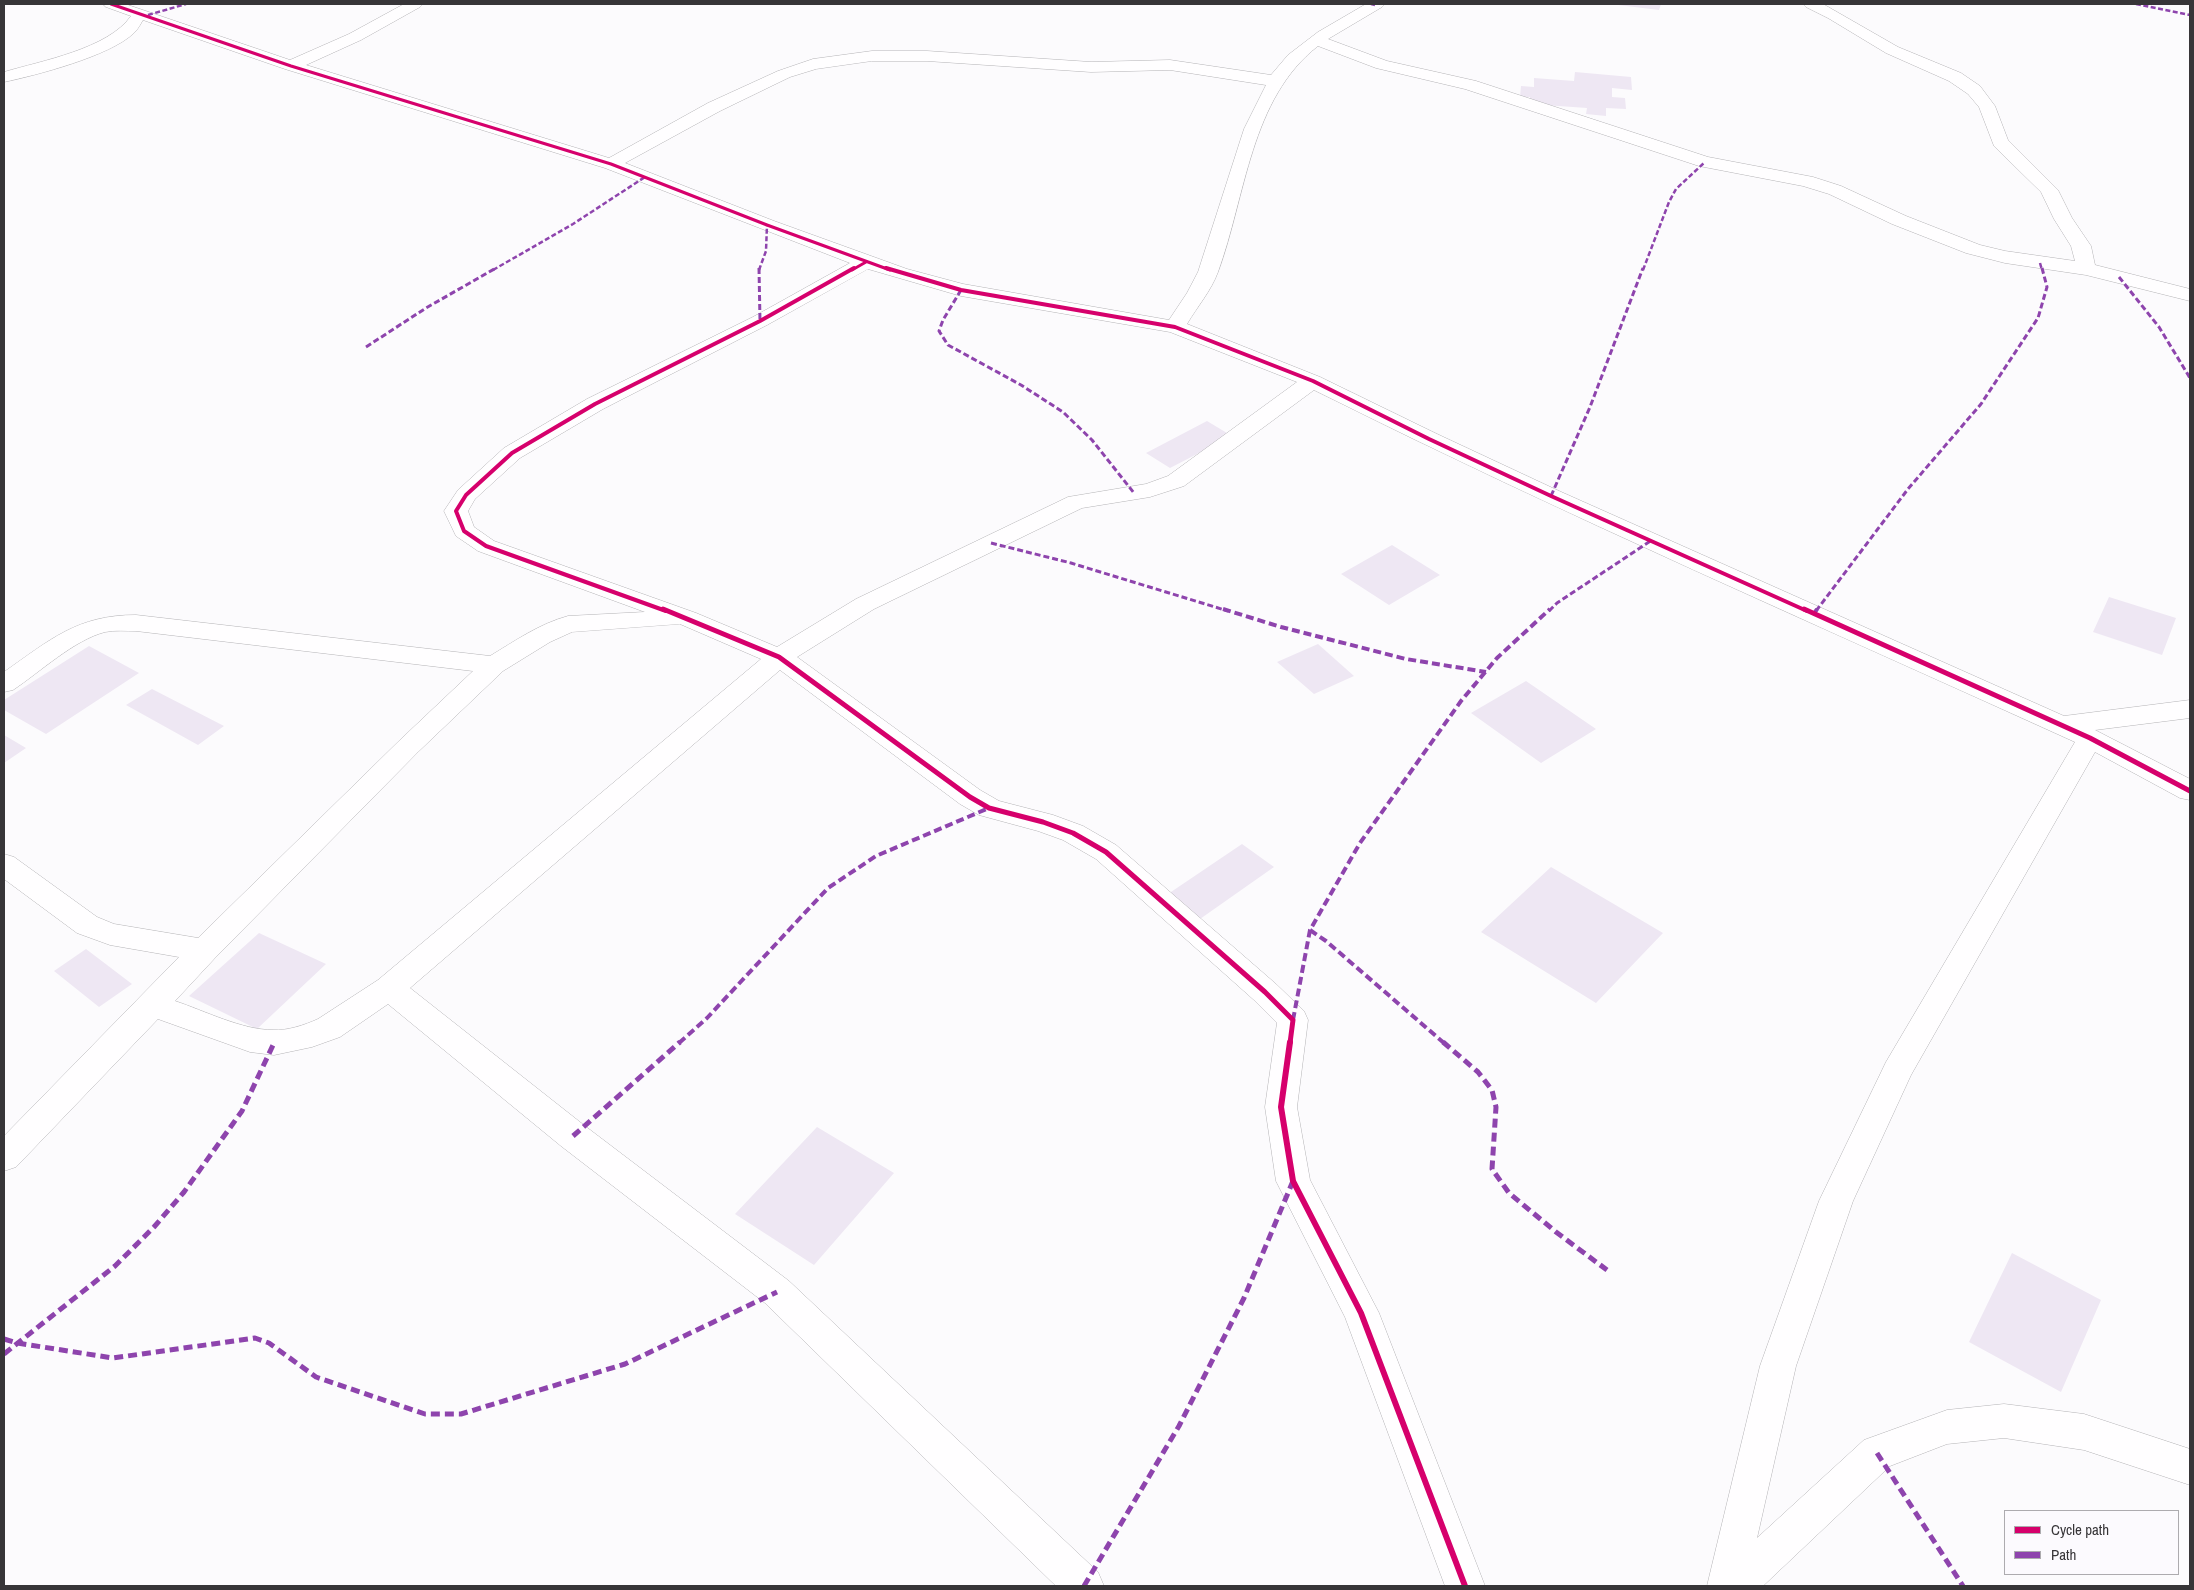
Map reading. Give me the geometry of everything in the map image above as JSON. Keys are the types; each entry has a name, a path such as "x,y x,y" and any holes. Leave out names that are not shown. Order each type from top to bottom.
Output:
{"street":[{"path":"111,4 291,66 611,164 866,262 961,290 1175,328 1313,381 1542,492 2076,732 2190,791"},
{"path":"291,66 355,37 415,4"},
{"path":"1175,328 1207,274 1252,128 1275,81 1294,58 1316,40 1378,4"},
{"path":"1811,4 1834,15 1892,50 1955,77 1974,90 1987,106 2000,142 2049,190 2063,219 2081,246 2086,269"},
{"path":"4,77 73,56 104,44 127,31 140,14"},
{"path":"1316,40 1382,65 1470,85 1705,162 1807,181 1835,190 1899,220 1973,249 2005,257 2086,269 2190,295"},
{"path":"611,164 714,107 784,74 813,64 872,56 927,56 1091,67 1170,66 1275,81"},
{"path":"866,262 760,321 595,404 512,453 466,495 456,511 464,531 486,546 534,565 687,618 779,657 983,804 1014,816 1043,822 1073,833 1106,852 1265,992 1293,1020 1281,1107 1294,1181 1360,1313 1401,1415 1464,1586"},
{"path":"153,1005 250,1040 274,1043 312,1035 329,1028 389,988 600,806 779,657 865,604 1076,502 1150,490 1176,481 1313,381"},
{"path":"4,1157 153,1005 204,950 409,746 494,665 541,636 568,624 687,618"},
{"path":"4,684 74,637 96,627 112,623 136,623 494,665"},
{"path":"2076,732 2190,709"},
{"path":"1727,1586 1778,1366 1836,1201 1897,1071 1945,986 2076,732"},
{"path":"4,864 87,925 110,934 204,950"},
{"path":"389,988 573,1136 777,1292 1084,1586"},
{"path":"1735,1586 1876,1453 1947,1427 2004,1421 2084,1432 2190,1467"}],"building":[{"path":"1610,4 1661,4 1659,10"},
{"path":"1575,72 1631,77 1632,90 1612,88 1612,97 1625,98 1626,109 1606,108 1606,116 1586,114 1587,108 1530,104 1530,97 1520,97 1521,86 1534,87 1534,78 1574,81"},
{"path":"1207,421 1232,436 1170,468 1146,453"},
{"path":"1392,545 1440,575 1389,605 1341,574"},
{"path":"2109,597 2176,618 2162,655 2093,632"},
{"path":"1318,644 1354,676 1314,694 1277,662"},
{"path":"89,646 139,673 46,734 4,710 4,700"},
{"path":"1526,681 1596,729 1541,763 1471,713"},
{"path":"152,689 224,726 198,745 126,705"},
{"path":"4,735 26,748 4,763"},
{"path":"1242,844 1274,867 1200,919 1168,894"},
{"path":"1551,867 1663,933 1596,1003 1481,932"},
{"path":"259,933 326,964 257,1029 189,996"},
{"path":"86,949 132,984 99,1007 54,971"},
{"path":"817,1127 894,1173 814,1265 735,1214"},
{"path":"2012,1253 2101,1300 2061,1392 1969,1342"}],"marked path":[{"path":"148,15 186,4"},
{"path":"1371,4 1375,5"},
{"path":"2136,4 2190,15"},
{"path":"1551,496 1590,407 1669,202 1676,189 1705,162"},
{"path":"366,347 426,308 573,224 645,177"},
{"path":"760,321 758,271 766,251 767,225"},
{"path":"1813,615 1908,489 1981,404 2038,318 2047,287 2040,263"},
{"path":"2119,277 2159,327 2190,378"},
{"path":"961,290 943,320 939,331 948,345 1021,385 1063,412 1092,440 1134,493"},
{"path":"1293,1020 1310,930 1360,843 1461,701 1497,658 1557,603 1652,540"},
{"path":"991,543 1071,563 1281,627 1406,659 1486,672"},
{"path":"573,1136 707,1018 828,888 876,856 989,808"},
{"path":"1310,930 1326,941 1478,1072 1492,1090 1496,1107 1492,1169 1509,1193 1556,1232 1607,1270"},
{"path":"4,1354 115,1266 154,1227 184,1192 242,1111 274,1043"},
{"path":"1084,1586 1179,1426 1244,1298 1293,1181"},
{"path":"4,1339 17,1343 113,1358 255,1338 269,1343 316,1377 425,1414 461,1414 625,1364 777,1292"},
{"path":"1877,1453 1963,1586"}],"cycle path":[{"path":"111,4 291,66 611,164 767,225 900,273 961,290 1175,327 1313,381 1429,439 1551,496 2090,738 2190,791"},
{"path":"866,262 760,321 595,404 512,453 466,495 456,511 464,531 486,546 687,618 779,657 970,797 989,808 1043,822 1073,833 1106,852 1265,992 1293,1020 1281,1107 1293,1181 1361,1313 1465,1586"}]}
